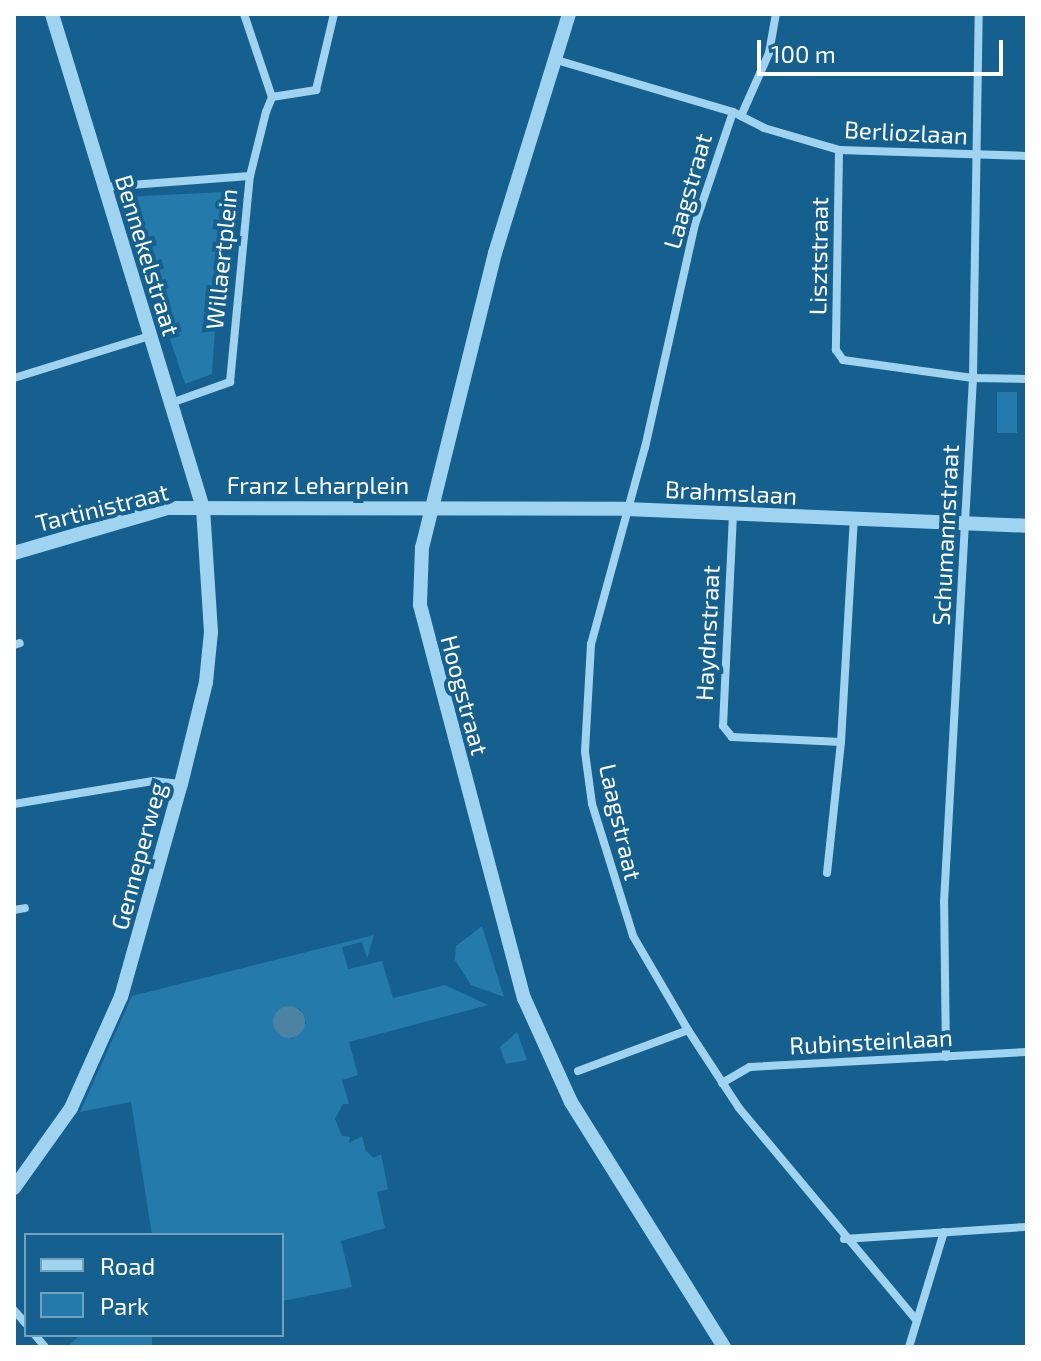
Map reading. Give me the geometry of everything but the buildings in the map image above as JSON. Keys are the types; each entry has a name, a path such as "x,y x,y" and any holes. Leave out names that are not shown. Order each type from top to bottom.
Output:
{"street":[{"name":"Bennekelstraat","path":"52,14 203,508"},
{"path":"272,97 316,90 334,14"},
{"name":"Hoogstraat","path":"569,14 552,59 495,253 420,566 427,643 518,984 571,1102 724,1347"},
{"name":"Laagstraat","path":"776,14 769,53 737,114 695,224 591,644 585,752 604,856 633,936 722,1083 844,1239 916,1320"},
{"name":"Schumannstraat","path":"946,1057 944,902 973,378 979,14"},
{"path":"244,16 272,97 250,176"},
{"name":"Berliozlaan","path":"552,59 737,114 839,150 1027,156"},
{"name":"Lisztstraat","path":"839,150 836,350 843,360 973,378"},
{"name":"Willaertplein","path":"104,187 250,176 230,382 171,403"},
{"path":"14,378 150,336"},
{"path":"973,378 1027,379"},
{"name":"Franz Leharplein","path":"203,508 434,506"},
{"name":"Brahmslaan","path":"434,506 626,509 1027,526"},
{"name":"Tartinistraat","path":"14,553 168,508 203,508"},
{"name":"Genneperweg","path":"14,1188 71,1108 121,997 181,784 206,682 211,632 203,508"},
{"name":"Haydnstraat","path":"733,514 723,726 732,737 841,742"},
{"path":"827,873 841,742 854,518"},
{"path":"14,804 153,781 181,784"},
{"path":"14,910 25,908"},
{"path":"578,1071 688,1030"},
{"name":"Rubinsteinlaan","path":"722,1083 750,1067 1027,1052"},
{"path":"844,1239 1027,1227"},
{"path":"909,1347 944,1232"}],"green space":[{"path":"224,192 212,374 185,384 123,197"},
{"path":"997,392 1017,392 1017,433 997,433"},
{"path":"482,926 504,997 471,985 455,960 456,946"},
{"path":"374,935 367,958 362,942 342,947 348,969 382,961 393,998 445,985 488,1005 349,1042 358,1075 342,1080 349,1104 343,1104 335,1119 342,1136 350,1137 349,1143 362,1136 366,1151 374,1158 381,1154 388,1189 377,1192 385,1228 341,1241 352,1287 284,1301 284,1233 152,1233 131,1102 80,1112 132,996","holes":["289,1006 300,1009 306,1023 292,1039 274,1030"]},
{"path":"517,1032 527,1060 506,1064 500,1047"},
{"path":"78,1337 152,1337 152,1347 67,1347"}],"shaded area":[{"path":"289,1006 301,1010 305,1022 301,1034 289,1038 277,1034 273,1022 277,1010"}]}
